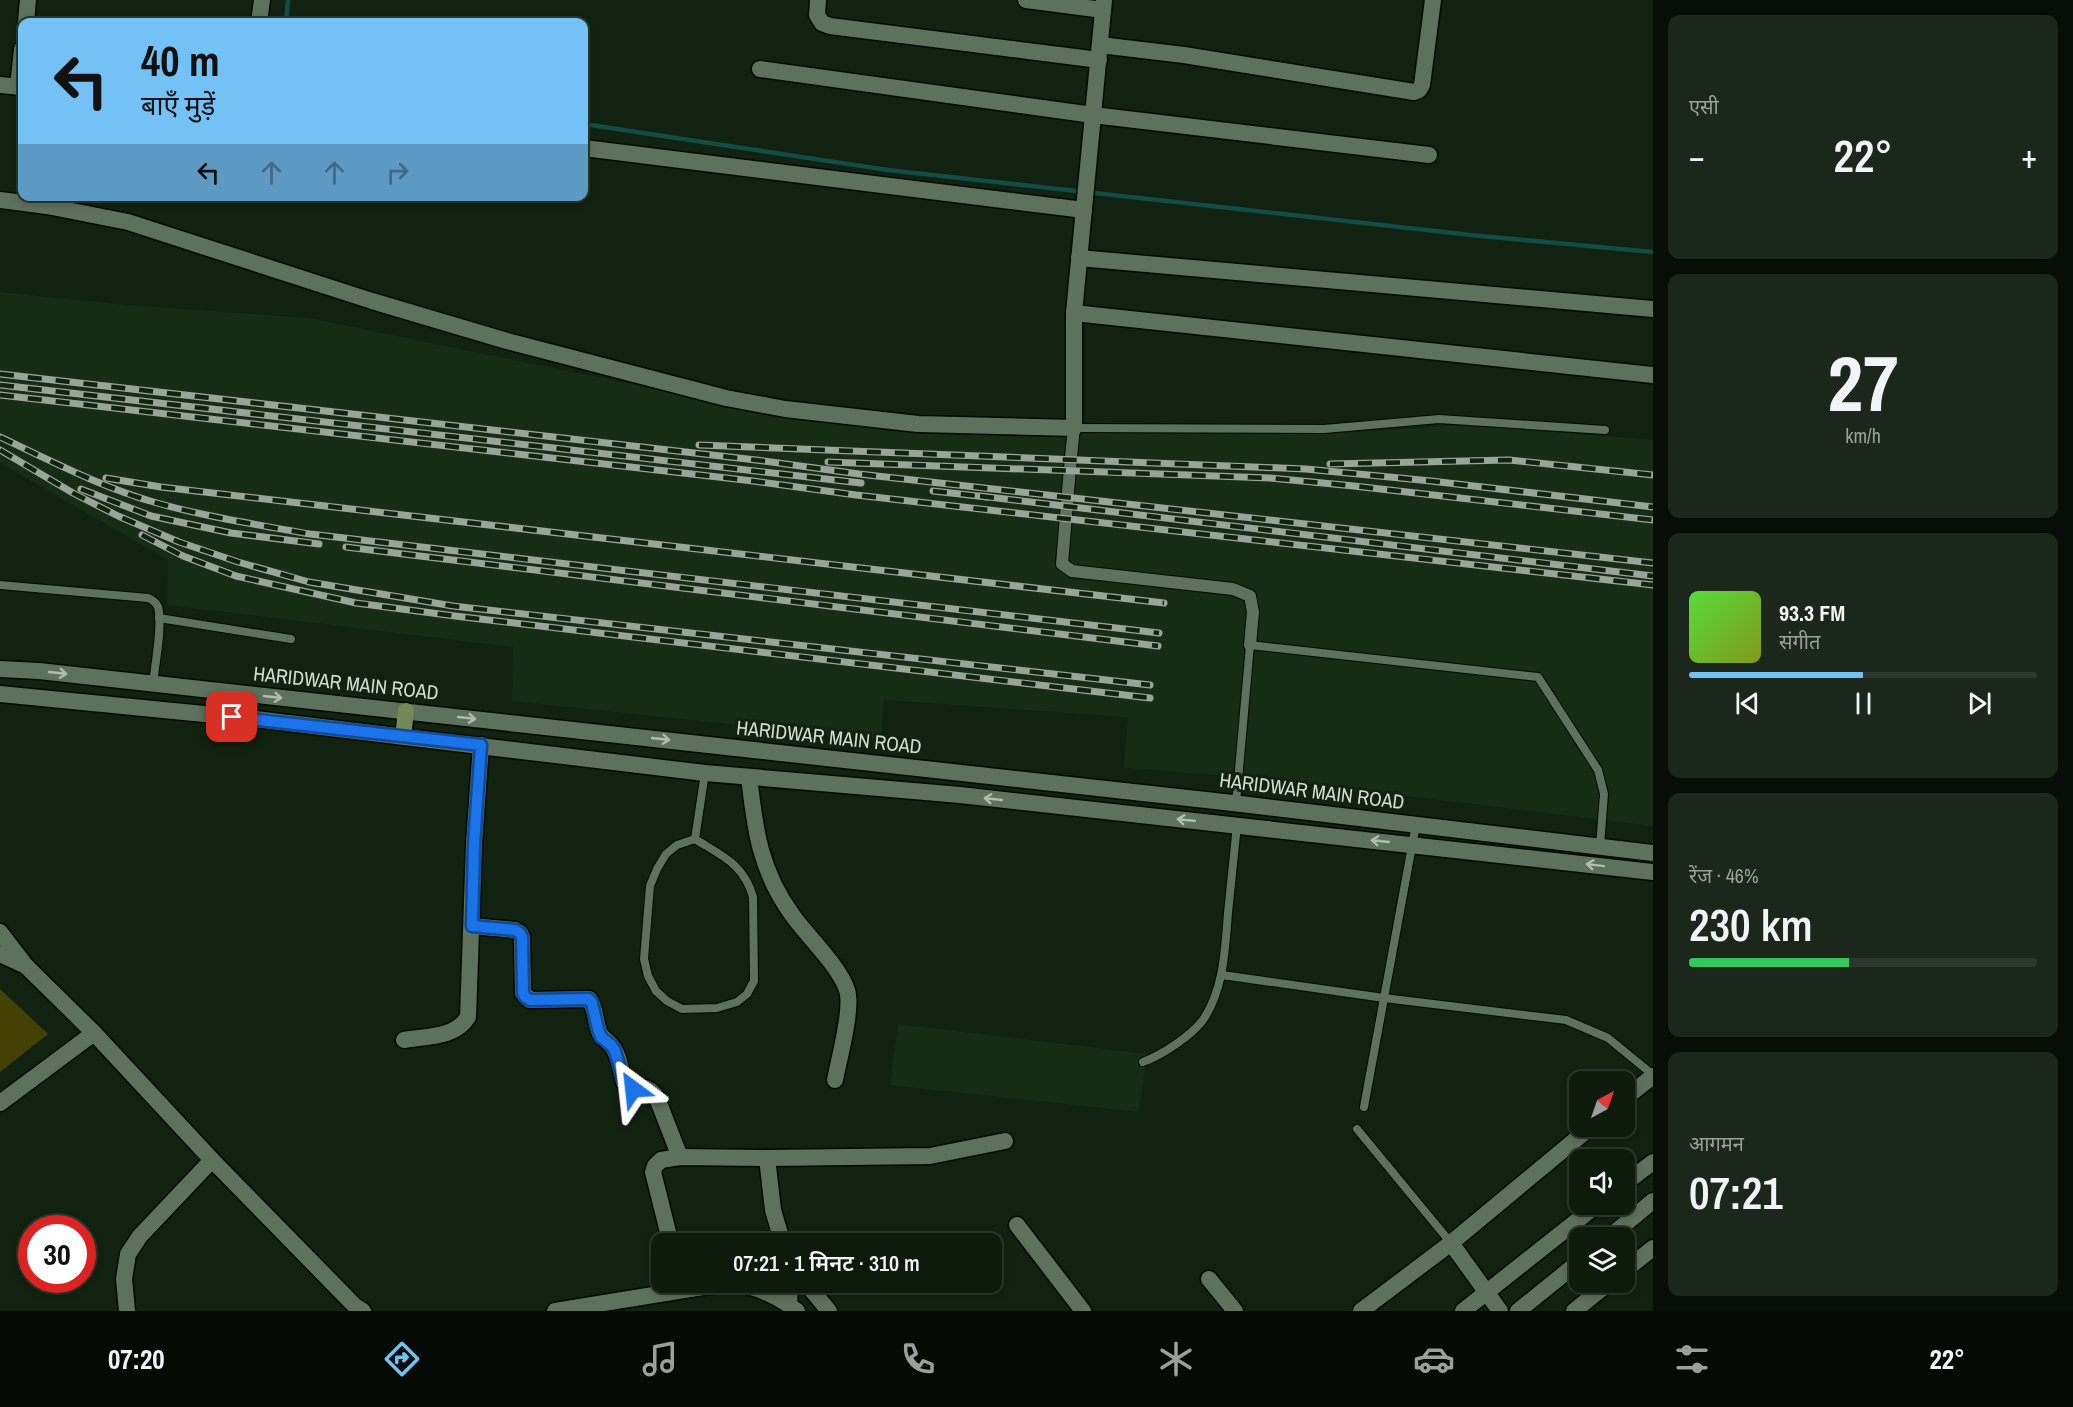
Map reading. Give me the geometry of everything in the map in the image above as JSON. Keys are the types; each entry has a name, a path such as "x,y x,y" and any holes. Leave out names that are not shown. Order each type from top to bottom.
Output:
{"main road":[{"path":"403,736 406,711"}],"street":[{"path":"26,18 28,0"},
{"path":"260,18 262,0"},
{"path":"818,0 817,15 822,22 830,26 1099,52 1184,55 1414,92 1419,90 1422,84 1433,0"},
{"path":"1026,0 1104,5 1074,313 1074,428 1071,471 1066,497 1062,564 1072,572 1233,589 1250,596 1253,612 1250,645"},
{"path":"760,69 1093,115 1429,155"},
{"path":"0,85 18,87"},
{"path":"588,148 1085,198"},
{"path":"0,200 47,206 128,222 372,301 546,353 726,398 785,409 918,424 1074,428"},
{"path":"1079,258 1653,309"},
{"path":"1074,313 1653,375"},
{"name":"HARIDWAR MAIN ROAD","path":"0,669 153,683 1236,803 1653,853"},
{"name":"HARIDWAR MAIN ROAD","path":"0,694 403,736 705,773 960,795 1653,872"},
{"path":"404,1040 453,1032 462,1027 468,1017 474,844 481,745"},
{"path":"749,777 755,831 763,862 775,888 792,915 840,976 848,991 849,1007 835,1080"},
{"path":"1157,816 1159,795"},
{"path":"472,926 515,930 520,933 525,997 530,1000 589,999 601,1037 615,1051 624,1082 627,1087 633,1089 652,1090 680,1157"},
{"path":"0,933 26,966 94,1033 212,1160 355,1306 363,1311"},
{"path":"0,954 26,966"},
{"path":"0,1103 94,1033"},
{"path":"1635,1090 1653,1075"},
{"path":"1361,1311 1451,1243 1579,1137"},
{"path":"668,1233 653,1172 661,1160 680,1157 930,1156 1005,1141"},
{"path":"767,1158 773,1210 780,1233"},
{"path":"127,1311 124,1279 128,1254 140,1236 212,1160"},
{"path":"1635,1176 1653,1162"},
{"path":"1621,1227 1653,1201"},
{"path":"1463,1311 1584,1215"},
{"path":"1017,1225 1083,1311"},
{"path":"1451,1243 1500,1311"},
{"path":"1635,1262 1653,1248"},
{"path":"1518,1311 1569,1270"},
{"path":"1209,1279 1235,1311"},
{"path":"555,1311 651,1293"},
{"path":"765,1293 793,1308"},
{"path":"791,1293 793,1308"},
{"path":"815,1293 829,1311"},
{"path":"1574,1311 1596,1293"}],"lane":[{"path":"1074,428 1324,429 1439,419 1605,430"},
{"path":"0,585 148,598 154,601 158,606 159,618 153,683"},
{"path":"159,618 291,639"},
{"path":"1236,803 1250,645 1538,677 1598,770 1604,794 1600,846"},
{"path":"695,839 705,773"},
{"path":"1364,1107 1416,824"},
{"path":"1143,1062 1158,1057 1198,1024 1210,1006 1222,975 1237,825"},
{"path":"695,839 730,860 742,870 749,883 753,897 754,981 747,994 737,1002 717,1008 681,1009 656,991 648,976 644,959 650,886 666,854 677,845 695,839"},
{"path":"1222,975 1566,1020 1608,1038 1653,1075"},
{"path":"1357,1129 1451,1243"}],"shaded area":[{"path":"0,292 125,305 309,318 743,407 888,431 1340,433 1465,425 1653,440 1653,826 1260,778 1124,768 1128,717 884,700 881,740 512,701 513,647 167,605 168,560 0,463"},
{"path":"0,989 48,1034 0,1072"},
{"path":"898,1024 1147,1054 1139,1112 890,1085"}],"waterway":[{"path":"286,18 288,0"},
{"path":"588,125 888,170 1471,235 1653,252"}],"railway":[{"path":"0,374 1653,563"},
{"path":"0,385 861,483"},
{"path":"0,395 1653,585"},
{"path":"0,437 77,473 137,497 214,517 310,534 1159,633"},
{"path":"699,445 1306,469 1653,507"},
{"path":"0,450 73,493 118,516 179,542 309,582 453,606 1150,685"},
{"path":"1330,464 1509,460 1653,475"},
{"path":"828,462 1270,478 1653,520"},
{"path":"106,478 161,487 1164,603"},
{"path":"81,489 151,516 231,533 319,544"},
{"path":"933,491 987,497"},
{"path":"980,496 1653,576"},
{"path":"142,535 183,556 236,576 356,603 1150,698"},
{"path":"346,547 1158,646"}],"route":[{"path":"232,717 481,745 474,844 472,926 515,930 520,933 525,997 530,1000 589,999 601,1037 615,1051 624,1082 627,1087 633,1089"}]}
